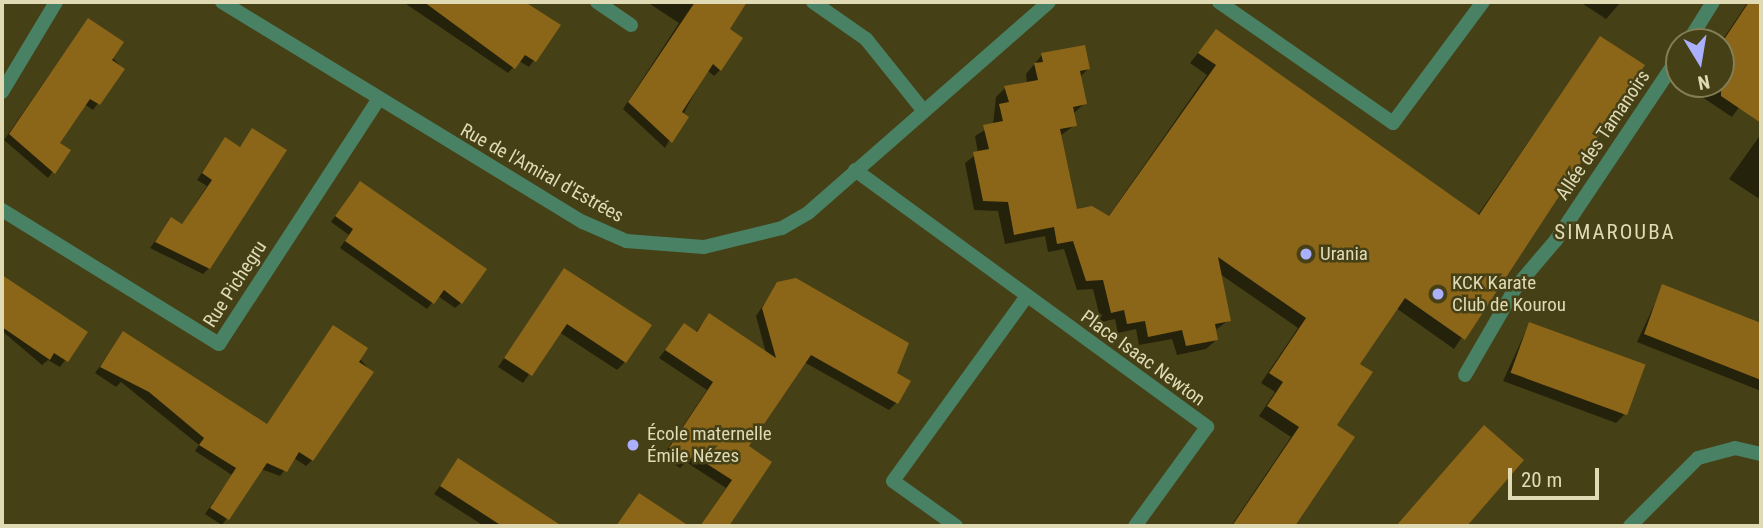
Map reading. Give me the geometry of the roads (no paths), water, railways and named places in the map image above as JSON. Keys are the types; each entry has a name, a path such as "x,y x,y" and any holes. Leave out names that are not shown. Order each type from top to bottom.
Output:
{"street":[{"path":"2,92 56,2"},
{"name":"Rue de l'Amiral d'Estrées","path":"222,2 239,6 377,102 626,241 704,247 782,228 855,170 922,109 1049,2"},
{"path":"597,2 631,24"},
{"path":"813,2 866,39 922,109"},
{"path":"1219,2 1393,123 1483,2"},
{"path":"1697,28 1713,2"},
{"name":"Allée des Tamanoirs","path":"1465,375 1516,287 1556,240 1665,76"},
{"name":"Rue Pichegru","path":"2,210 219,344 377,102"},
{"name":"Place Isaac Newton","path":"855,170 1207,427 1135,526"},
{"path":"956,526 892,481 1026,297"},
{"path":"1630,526 1698,458 1735,448 1761,454"}],"place":[{"name":"Urania","path":"1306,254"},
{"name":"KCK Karate Club de Kourou","path":"1438,294"},
{"name":"École maternelle Émile Nézes","path":"633,445"}],"district":[{"name":"SIMAROUBA","path":"1615,232"}]}
